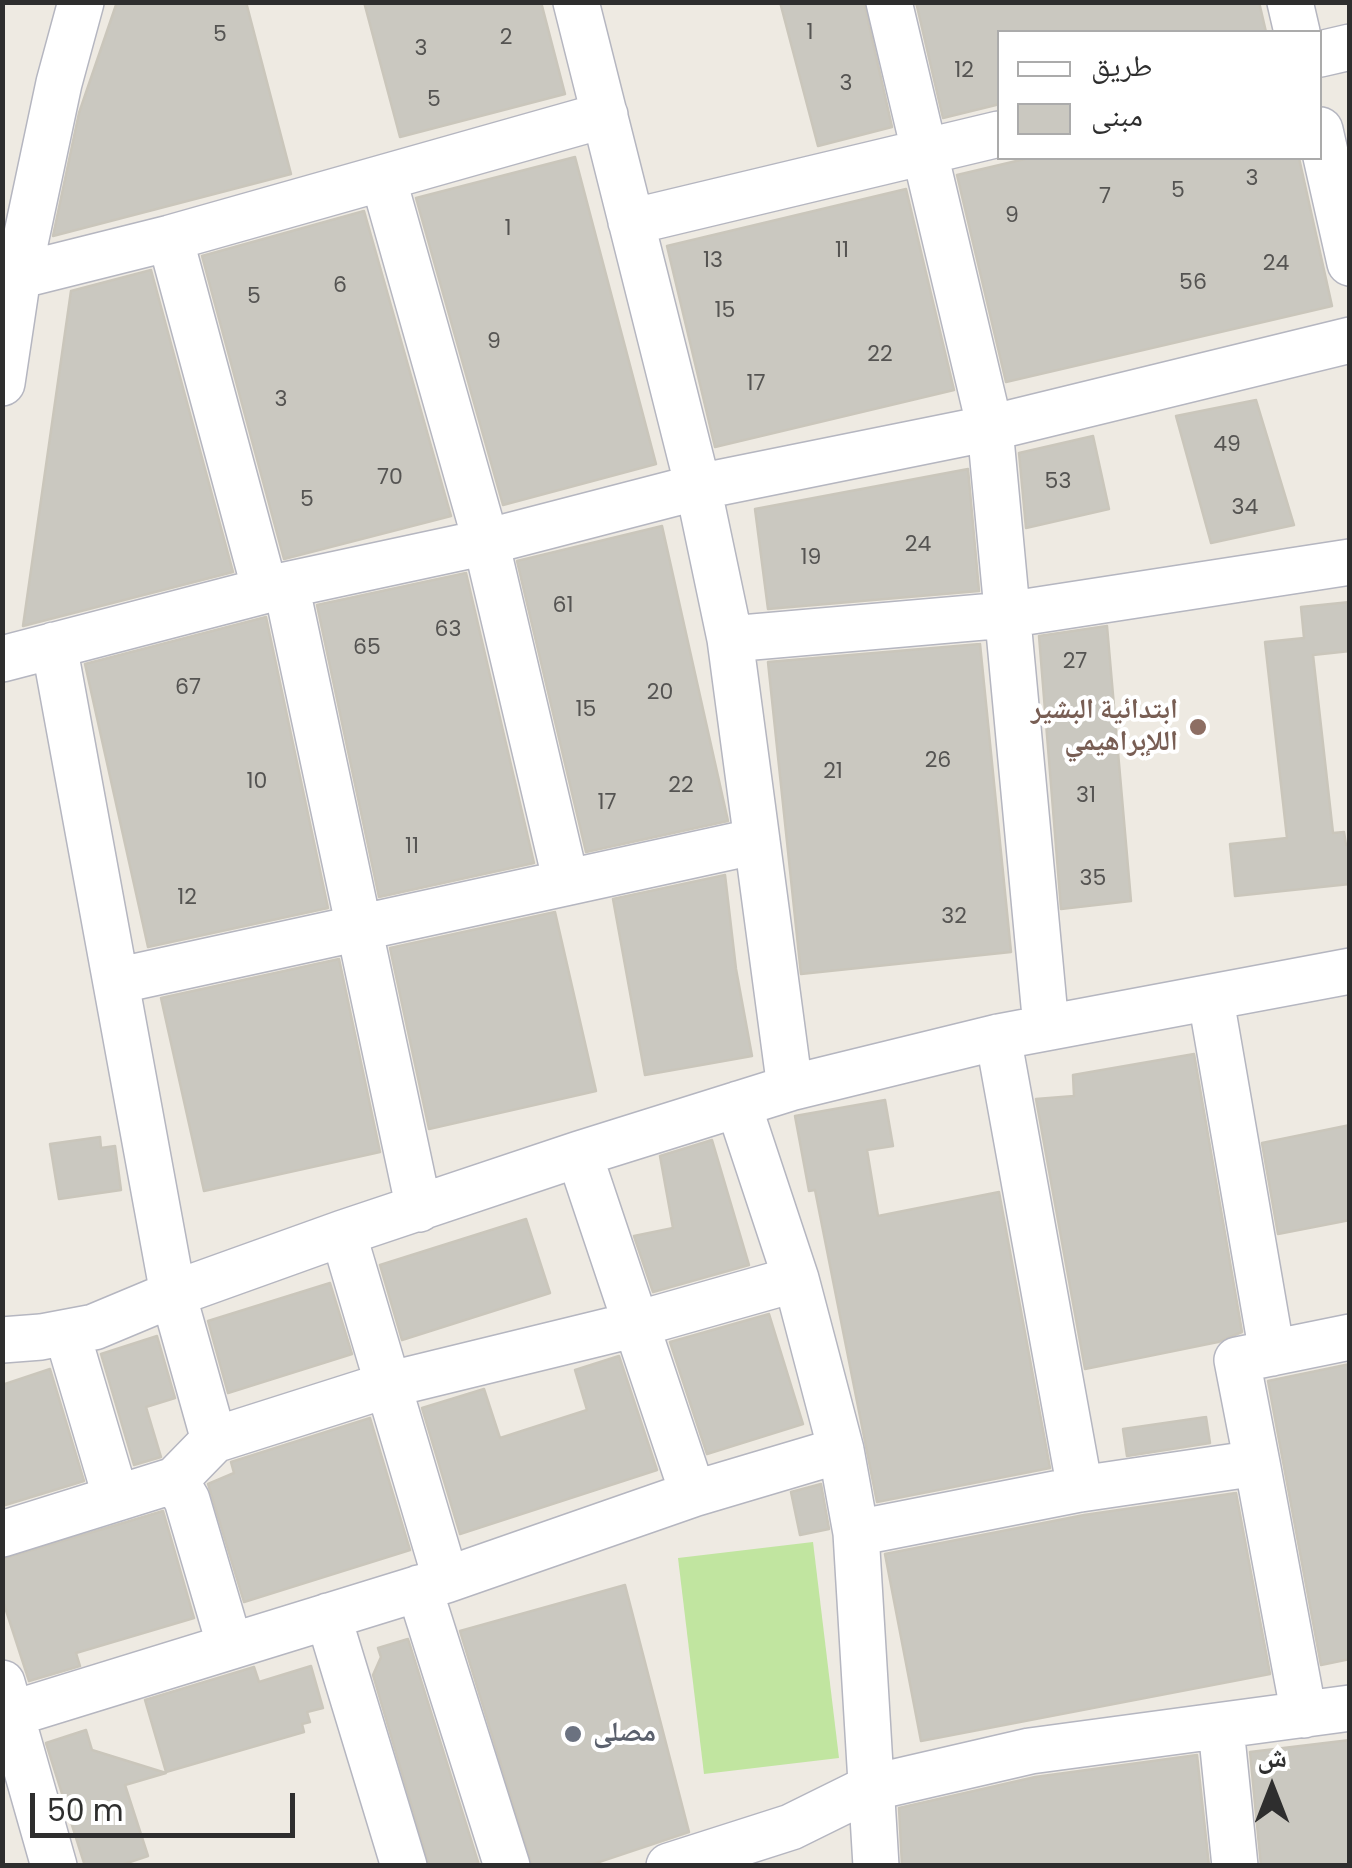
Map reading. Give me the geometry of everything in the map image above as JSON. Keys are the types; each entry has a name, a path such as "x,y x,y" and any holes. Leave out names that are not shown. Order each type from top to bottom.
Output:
{"street":[{"path":"2,382 18,276 58,83 81,2"},
{"path":"576,2 698,487 730,639 790,1088"},
{"path":"889,2 990,428 1046,1027"},
{"path":"1290,2 1297,30"},
{"path":"1322,54 1350,48"},
{"path":"18,276 170,238 605,116"},
{"path":"631,222 997,135"},
{"path":"1322,139 1350,264"},
{"path":"383,178 486,542 566,882"},
{"path":"170,238 275,588 359,928 418,1209"},
{"path":"2,659 275,588 486,542 698,487 990,428 1350,340"},
{"path":"730,639 1006,615 1350,562"},
{"path":"54,645 173,1294 214,1440"},
{"path":"116,981 757,840"},
{"path":"2,1340 94,1328 173,1294 343,1233 790,1088 998,1037 1350,971"},
{"path":"1211,1000 1272,1353"},
{"path":"998,1037 1080,1489"},
{"path":"738,1104 796,1279 841,1450 856,1533 876,1866"},
{"path":"579,1154 693,1494"},
{"path":"343,1233 387,1385 433,1584 507,1866"},
{"path":"2,1534 175,1480 214,1440 387,1385 637,1324 796,1279"},
{"path":"66,1333 116,1498"},
{"path":"1304,1715 1237,1360 1350,1337"},
{"path":"54,1866 5,1705 230,1646 433,1584 693,1494 841,1450"},
{"path":"856,1533 1080,1489 1256,1464"},
{"path":"175,1480 187,1500 230,1646"},
{"path":"328,1616 404,1866"},
{"path":"669,1866 791,1826 870,1788 1030,1751 1350,1708"},
{"path":"1222,1728 1235,1866"}],"green space":[{"path":"813,1542 839,1758 704,1774 678,1558"}],"building":[{"path":"117,2 246,2 291,174 53,236 79,113"},
{"path":"364,2 541,2 565,94 400,137"},
{"path":"780,2 864,2 892,127 818,146"},
{"path":"916,2 1259,2 1266,30 997,30 997,105 943,118"},
{"path":"575,157 656,464 503,505 416,198"},
{"path":"1021,160 1299,160 1332,306 1006,382 957,175"},
{"path":"906,189 954,390 715,447 667,246"},
{"path":"364,211 451,516 284,559 202,256"},
{"path":"151,270 233,572 23,626 71,291"},
{"path":"1256,400 1294,525 1211,543 1176,416"},
{"path":"1093,436 1109,509 1026,528 1019,453"},
{"path":"968,469 979,591 768,609 755,509"},
{"path":"662,526 728,821 586,852 517,561"},
{"path":"466,573 534,863 379,897 317,605"},
{"path":"1350,602 1350,651 1313,655 1333,833 1344,832 1346,845 1350,844 1350,884 1235,896 1230,844 1287,838 1265,642 1304,638 1301,607"},
{"path":"266,617 328,908 148,947 85,664"},
{"path":"1107,626 1131,901 1061,909 1039,636"},
{"path":"980,644 1011,952 801,974 768,662"},
{"path":"725,875 752,1056 645,1075 613,899"},
{"path":"555,912 596,1091 429,1129 390,948"},
{"path":"339,959 380,1152 204,1191 161,998"},
{"path":"1194,1054 1242,1332 1218,1342 1085,1369 1036,1099 1074,1096 1073,1075"},
{"path":"885,1100 893,1146 867,1150 878,1216 999,1192 1050,1468 877,1502 815,1190 809,1191 795,1116"},
{"path":"1350,1125 1350,1220 1278,1234 1262,1143"},
{"path":"100,1137 101,1148 115,1146 121,1190 59,1199 50,1144"},
{"path":"712,1140 749,1265 653,1292 634,1236 673,1228 660,1156"},
{"path":"526,1219 550,1293 402,1340 380,1265"},
{"path":"330,1283 352,1354 228,1393 208,1321"},
{"path":"769,1314 803,1424 707,1454 670,1342"},
{"path":"157,1336 175,1398 146,1407 161,1457 134,1465 101,1354"},
{"path":"619,1356 657,1470 460,1534 422,1408 484,1389 500,1438 587,1410 575,1370"},
{"path":"1350,1364 1350,1659 1321,1665 1268,1381"},
{"path":"50,1369 84,1481 2,1506 2,1385"},
{"path":"1206,1417 1210,1443 1127,1456 1123,1429"},
{"path":"370,1418 410,1550 244,1602 208,1484 234,1473 231,1462"},
{"path":"821,1484 829,1529 800,1535 791,1492"},
{"path":"1236,1493 1270,1674 921,1741 885,1554 1084,1515"},
{"path":"163,1511 194,1618 76,1653 80,1666 29,1681 2,1598 2,1559"},
{"name":"مصلى","path":"625,1585 689,1832 587,1866 532,1866 460,1631"},
{"path":"408,1639 479,1865 429,1865 373,1675 381,1657 378,1648"},
{"path":"311,1666 323,1708 307,1712 310,1722 302,1724 304,1732 166,1772 145,1700 254,1667 259,1682"},
{"path":"86,1730 92,1750 166,1773 125,1785 148,1856 118,1866 85,1866 46,1743"},
{"path":"1350,1740 1350,1866 1261,1866 1250,1752"},
{"path":"1197,1755 1209,1866 902,1866 899,1808 1035,1777"}],"place":[{"name":"ابتدائية البشير اللإبراهيمي","path":"1198,727"},
{"name":"مصلى","path":"573,1734"}]}
